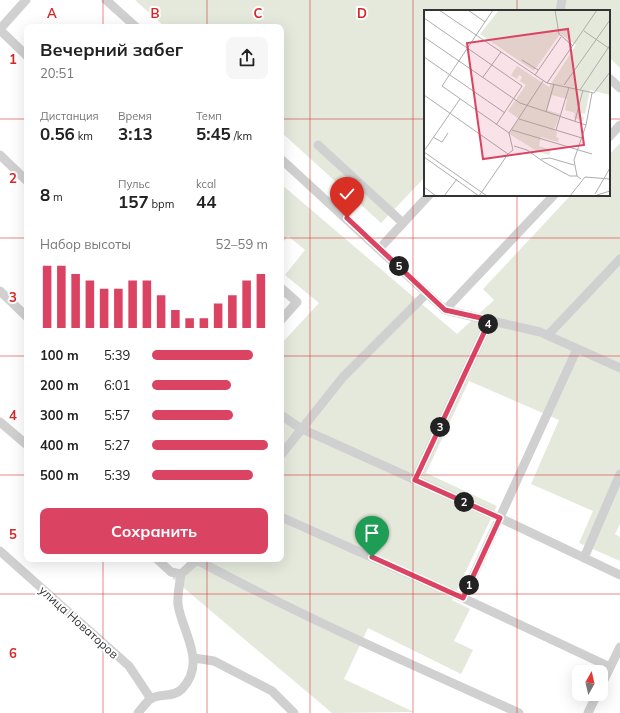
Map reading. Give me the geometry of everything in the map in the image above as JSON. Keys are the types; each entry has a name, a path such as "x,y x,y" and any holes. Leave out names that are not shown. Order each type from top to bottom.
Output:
{"street":[{"path":"24,53 0,30 26,0"},
{"path":"106,0 133,24"},
{"path":"560,10 562,0"},
{"path":"610,79 620,88"},
{"path":"610,136 620,125"},
{"path":"318,145 403,223"},
{"path":"0,155 24,178"},
{"path":"284,162 380,248 445,310 548,335 620,368"},
{"path":"380,248 428,196"},
{"path":"445,310 553,196"},
{"path":"548,335 620,259"},
{"path":"0,291 24,313"},
{"path":"284,291 297,302 284,317"},
{"path":"284,451 300,428 343,377 427,293"},
{"path":"415,480 490,320"},
{"path":"463,598 578,349"},
{"path":"284,417 300,428 500,518 620,575"},
{"path":"0,422 24,442"},
{"path":"584,558 620,474"},
{"path":"284,518 463,598 610,667"},
{"name":"улица Новаторов","path":"0,551 129,666 151,699"},
{"path":"160,562 171,572 181,574"},
{"path":"138,713 151,699 172,695 180,690 188,682 193,670 194,658 178,604 181,574 196,562"},
{"path":"202,562 240,583 357,640 519,713"},
{"path":"608,671 620,647"},
{"path":"194,658 214,661 272,691 294,713"},
{"path":"588,713 594,701"}],"shaded area":[{"path":"135,0 620,0 620,68 610,58 610,10 424,10 424,178 381,223 284,135 284,24 162,24"},
{"path":"620,143 620,524 615,534 620,537 620,561 579,543 593,511 531,484 559,420 469,381 426,473 497,506 452,600 470,609 454,641 473,650 461,674 368,628 344,679 414,712 332,713 172,578 187,562 284,562 284,341 319,303 285,275 305,250 288,236 284,241 284,187 457,334 494,300 483,289 570,196 610,196 610,154"}],"route":[{"path":"347,218 445,310 490,320 415,480 500,518 463,598 372,557"}]}
